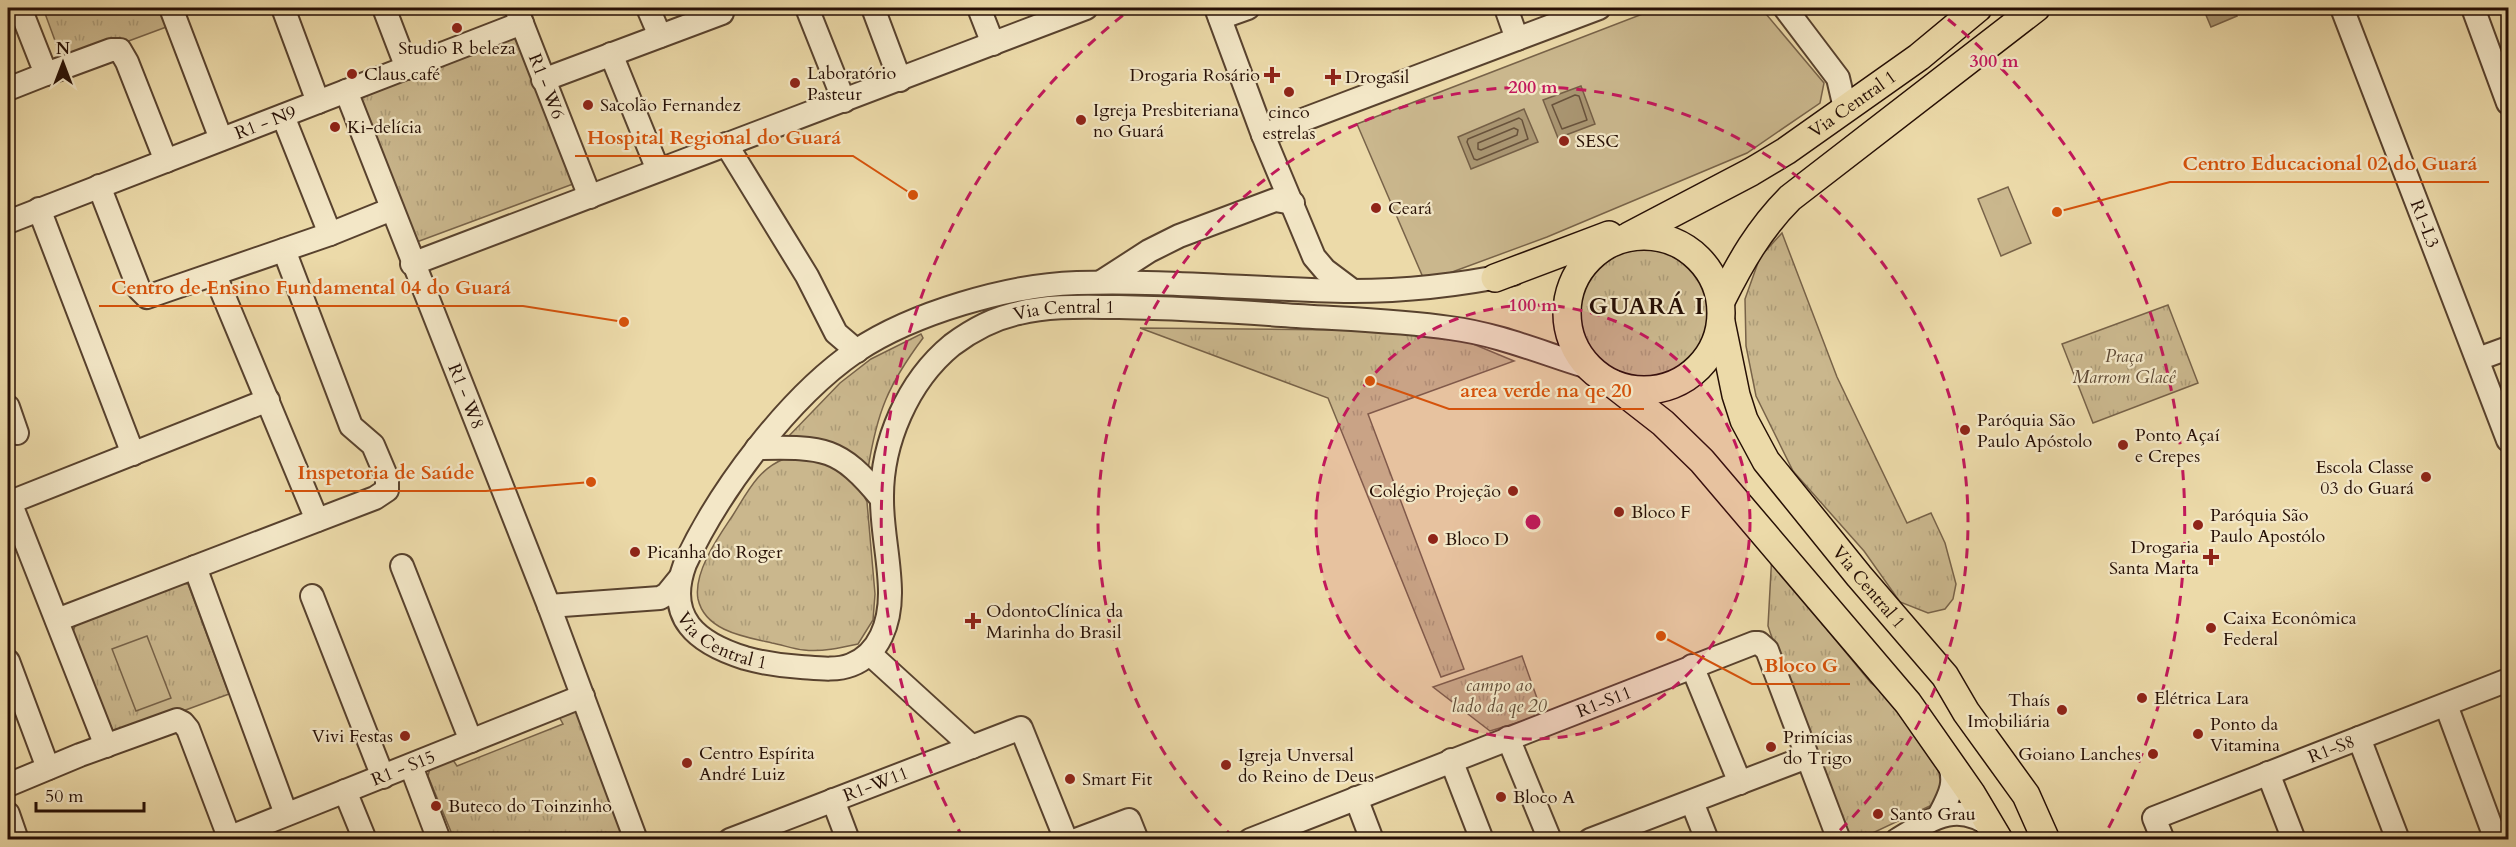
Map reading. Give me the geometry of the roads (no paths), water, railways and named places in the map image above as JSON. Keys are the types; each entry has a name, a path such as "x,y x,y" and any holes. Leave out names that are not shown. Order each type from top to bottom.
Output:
{"main road":[{"name":"Via Central 1","path":"1614,243 1707,196 1786,151 1919,57 1978,8"},
{"name":"Via Central 1","path":"2036,8 1814,179 1777,211 1742,258 1721,311 1736,395 1744,420 1766,461 1859,576 1945,676 1966,712 2026,795 2046,840"},
{"path":"1919,57 1961,64"},
{"path":"1495,278 1615,232 1680,200 1707,196"},
{"path":"1613,384 1636,390 1660,389 1683,380 1702,365 1715,345 1721,311 1712,277 1696,256 1675,243 1649,237 1614,243 1583,266 1570,290 1566,317 1573,344 1588,367 1663,423 1702,461 1908,703 1926,726 1996,834"},
{"path":"1926,726 1948,707 1966,712"}],"street":[{"path":"21,8 46,74"},
{"path":"171,8 221,139"},
{"path":"283,8 318,102"},
{"path":"384,8 407,68"},
{"path":"648,8 660,36"},
{"path":"543,80 722,13 719,8"},
{"path":"807,8 844,100"},
{"path":"873,8 900,80"},
{"path":"979,8 993,44"},
{"path":"412,264 1084,8"},
{"path":"1248,8 1218,13 1284,194 1314,257 1320,265 1353,291"},
{"path":"1506,8 1517,39"},
{"path":"1263,135 1517,39 1569,13 1599,8"},
{"path":"1785,8 1838,78 1845,108"},
{"name":"R1-L3","path":"2342,8 2508,440"},
{"path":"2472,8 2501,67 2508,104"},
{"name":"R1 - N9","path":"8,222 407,68 519,15"},
{"name":"R1 - W6","path":"519,15 590,197"},
{"path":"8,89 111,50 120,50 126,58 166,161"},
{"path":"611,54 658,170"},
{"path":"1838,78 1869,91"},
{"name":"R1 - W8","path":"346,91 412,264 584,696 636,840"},
{"path":"283,116 330,234"},
{"path":"726,144 807,276 836,333 857,351"},
{"path":"99,186 143,295 151,297 330,234 392,209"},
{"path":"1101,282 1169,240 1284,194"},
{"path":"39,209 133,454"},
{"name":"Via Central 1","path":"1588,367 1505,338 1450,328 1200,309 1075,306 1021,312 994,321 951,346 929,368 899,415 890,446 882,499 890,591 889,616 881,637 870,654 849,666 821,669 748,659 712,646 696,634 683,618 679,598 680,578 690,554 737,476 757,448 808,392 836,368 857,351 913,321 975,300 1025,288 1101,282 1353,291 1430,288 1542,268 1614,243"},
{"path":"57,620 375,498 382,494 388,485 373,445 351,426 284,250"},
{"path":"215,275 317,520"},
{"path":"836,333 836,368"},
{"path":"2478,359 2508,348"},
{"path":"106,746 9,503 268,400"},
{"path":"8,407 17,433"},
{"path":"757,448 785,447 829,453 855,468 882,499"},
{"path":"402,566 471,741"},
{"path":"195,567 286,814"},
{"path":"551,611 660,598 667,594 680,578"},
{"path":"312,596 383,777"},
{"path":"551,611 658,609 683,618"},
{"name":"R1-S11","path":"1261,838 1451,760 1754,643 1764,646 1839,840"},
{"path":"870,654 972,747"},
{"path":"8,660 48,768"},
{"path":"1692,666 1740,783"},
{"name":"R1-S8","path":"2163,840 2154,818 2359,738 2507,684"},
{"name":"R1 - S15","path":"226,838 584,696"},
{"path":"2446,705 2496,840"},
{"path":"8,785 177,720 183,723 226,838"},
{"name":"R1-W11","path":"730,840 784,830 833,800 1021,728 1066,840"},
{"path":"1509,738 1550,840"},
{"path":"2359,738 2398,840"},
{"path":"1898,840 1940,814 1953,785 1952,770 1942,751"},
{"path":"1590,840 1632,833 1692,802 1807,757"},
{"path":"1451,760 1482,840"},
{"path":"411,766 439,840"},
{"path":"2268,773 2294,840"},
{"path":"345,791 365,840"},
{"path":"1356,798 1372,840"},
{"path":"833,800 848,840"},
{"path":"1692,802 1707,840"},
{"path":"8,814 17,840"},
{"path":"1940,814 1983,819 1996,834"},
{"path":"1076,840 1133,830"}],"water":[{"path":"2203,8 2233,8 2237,16 2211,27"},
{"path":"1581,86 1595,124 1558,138 1543,100"},
{"path":"1524,109 1538,142 1471,169 1458,137"}],"place":[{"name":"Studio R beleza","path":"457,28"},
{"name":"Claus café","path":"352,74"},
{"name":"Drogaria Rosário","path":"1272,75"},
{"name":"Drogasil","path":"1333,77"},
{"name":"Laboratório Pasteur","path":"795,83"},
{"name":"cinco estrelas","path":"1289,92"},
{"name":"Sacolão Fernandez","path":"588,105"},
{"name":"Igreja Presbiteriana no Guará","path":"1081,120"},
{"name":"Ki-delícia","path":"335,127"},
{"name":"SESC","path":"1564,141"},
{"name":"Hospital Regional do Guará","path":"913,195"},
{"name":"Ceará","path":"1376,208"},
{"name":"Centro Educacional 02 do Guará","path":"2057,212"},
{"name":"Centro de Ensino Fundamental 04 do Guará","path":"624,322"},
{"name":"area verde na qe 20","path":"1370,381"},
{"name":"Paróquia São Paulo Apóstolo","path":"1965,430"},
{"name":"Ponto Açaí e Crepes","path":"2123,445"},
{"name":"Escola Classe 03 do Guará","path":"2426,477"},
{"name":"Inspetoria de Saúde","path":"591,482"},
{"name":"Colégio Projeção","path":"1513,491"},
{"name":"Bloco F","path":"1619,512"},
{"name":"Paróquia São Paulo Apostólo","path":"2198,525"},
{"name":"Bloco D","path":"1433,539"},
{"name":"Picanha do Roger","path":"635,552"},
{"name":"Drogaria Santa Marta","path":"2211,557"},
{"name":"OdontoClínica da Marinha do Brasil","path":"973,621"},
{"name":"Caixa Econômica Federal","path":"2211,628"},
{"name":"Bloco G","path":"1661,636"},
{"name":"Elétrica Lara","path":"2142,698"},
{"name":"Thaís Imobiliária","path":"2062,710"},
{"name":"Ponto da Vitamina","path":"2198,734"},
{"name":"Vivi Festas","path":"405,736"},
{"name":"Primícias do Trigo","path":"1771,747"},
{"name":"Goiano Lanches","path":"2153,754"},
{"name":"Centro Espírita André Luiz","path":"687,763"},
{"name":"Igreja Unversal do Reino de Deus","path":"1226,765"},
{"name":"Smart Fit","path":"1070,779"},
{"name":"Bloco A","path":"1501,797"},
{"name":"Buteco do Toinzinho","path":"436,806"},
{"name":"Santo Grau","path":"1878,814"}],"district":[{"name":"GUARÁ I","path":"1647,306"}],"park label":[{"name":"Praça Marrom Glacê","path":"2124,366"},
{"name":"campo ao lado da qe 20","path":"1499,695"}]}
